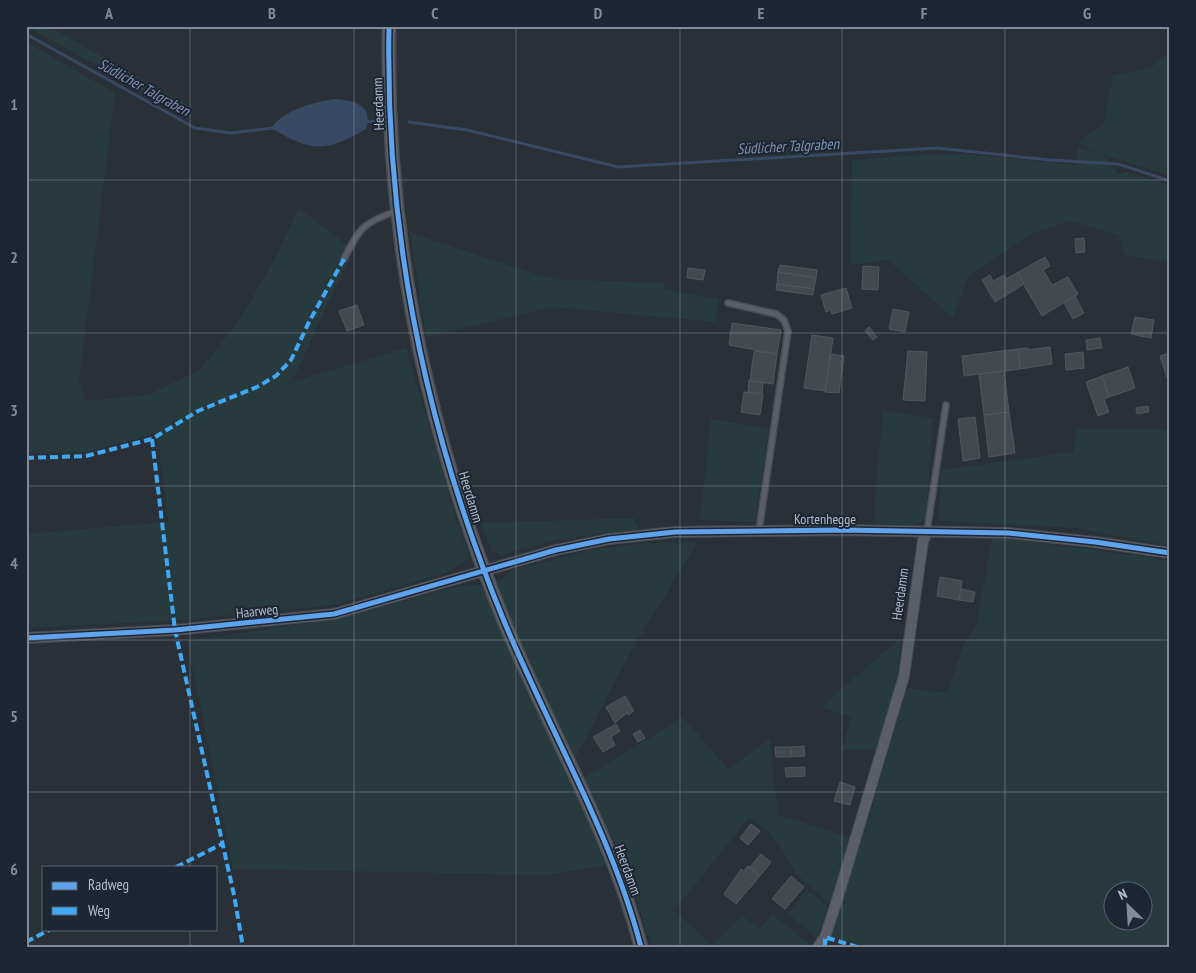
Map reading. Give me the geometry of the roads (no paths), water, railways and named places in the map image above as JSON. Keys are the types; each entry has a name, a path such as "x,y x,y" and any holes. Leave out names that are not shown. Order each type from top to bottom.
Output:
{"street":[{"name":"Heerdamm","path":"390,26 388,90 397,211 408,298 428,394 466,522 485,572 505,623 608,848 642,947"},
{"name":"Kortenhegge","path":"485,572 556,550 610,539 676,532 759,530 1008,533 1096,542 1170,553"},
{"name":"Heerdamm","path":"818,947 825,937 838,897 904,676 923,540 927,532"},
{"name":"Haarweg","path":"26,638 175,630 334,614 485,572"}],"lane":[{"path":"344,259 356,236 372,220 397,211"},
{"path":"728,303 776,314 784,320 788,331 759,530"},
{"path":"927,532 946,406"}],"water":[{"path":"334,99 354,102 360,105 367,114 366,129 352,137 328,146 318,146 297,142 271,128 277,121 292,111"}],"waterway":[{"name":"Südlicher Talgraben","path":"26,34 195,128 231,133 273,128"},
{"name":"Südlicher Talgraben","path":"364,122 379,121"},
{"name":"Südlicher Talgraben","path":"409,122 467,130 618,167 937,148 1050,160 1118,164 1170,181"}]}
